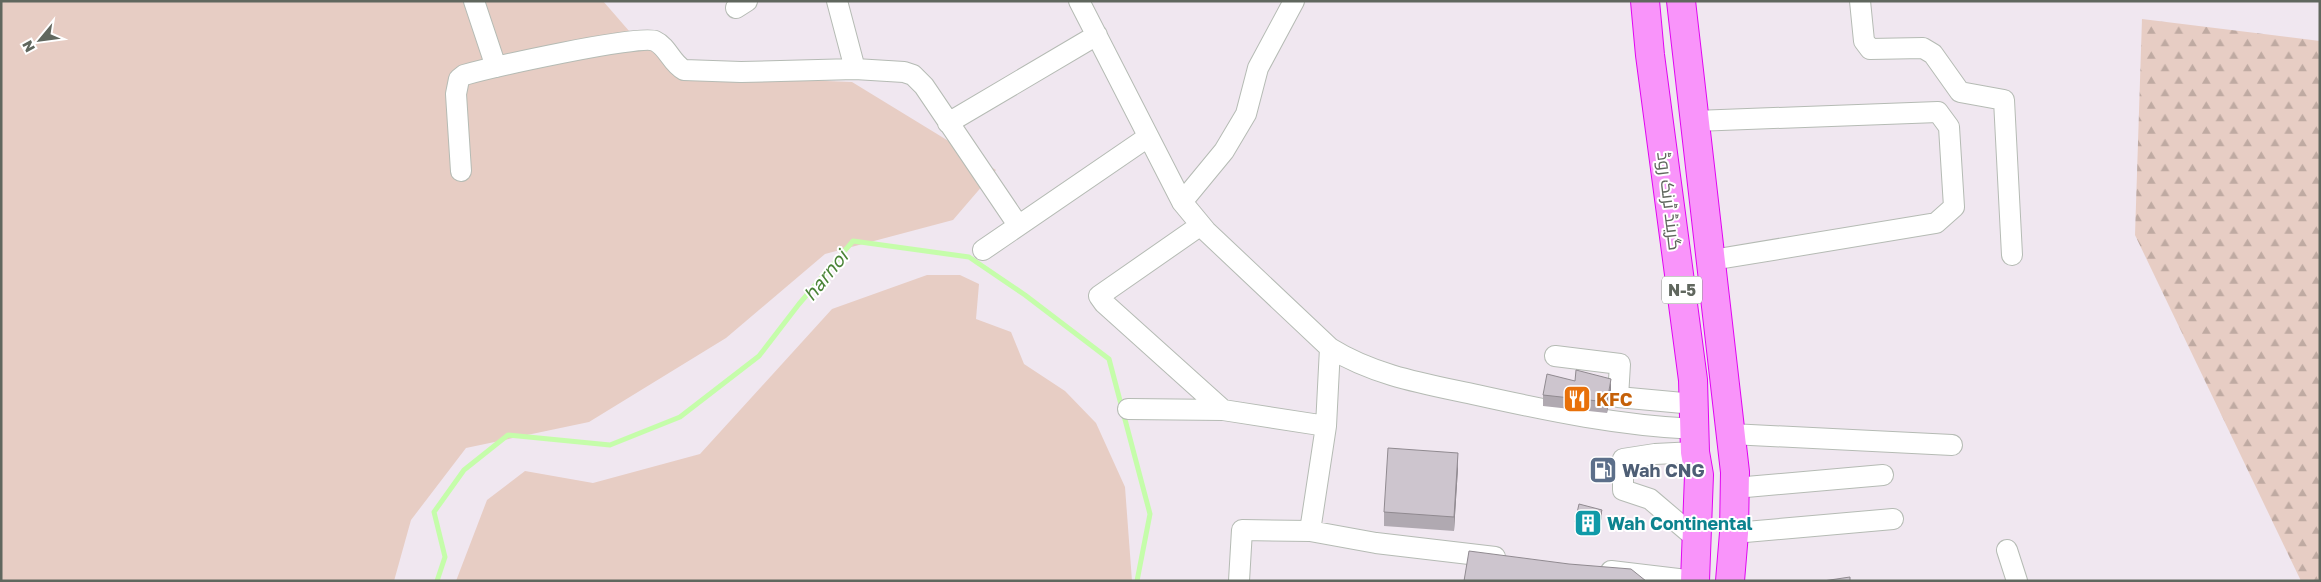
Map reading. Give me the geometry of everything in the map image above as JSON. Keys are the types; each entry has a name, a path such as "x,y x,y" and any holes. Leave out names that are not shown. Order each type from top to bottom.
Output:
{"highway":[{"name":"گرینڈ ٹرنک روڈ","path":"1645,1 1650,55 1669,187 1696,440 1697,539 1695,581"},
{"name":"گرینڈ ٹرنک روڈ","path":"1681,1 1712,260 1735,480 1734,533 1730,581"},
{"path":"1696,440 1735,480"}],"street":[{"path":"474,1 496,67"},
{"path":"837,1 855,69"},
{"path":"1079,1 1182,202 1201,225 1330,348 1353,362 1386,375 1552,412 1665,428 1696,440"},
{"path":"1182,202 1224,151 1246,114 1258,68 1294,1"},
{"path":"1860,1 1864,41 1870,48 1923,48 1932,54 1960,92 2004,100 2012,255"},
{"path":"948,123 1096,36"},
{"path":"461,171 456,94 459,79 464,75 598,46 653,40 661,45 678,67 684,70 741,72 855,69 904,72 913,75 924,86 1018,225"},
{"path":"1695,121 1938,112 1950,127 1954,207 1936,223 1712,260"},
{"path":"983,250 1148,137"},
{"path":"1201,225 1099,296 1104,303 1223,410"},
{"path":"1310,531 1326,426 1330,348"},
{"path":"1555,356 1620,364 1618,397 1696,440"},
{"path":"1128,408 1223,410 1326,426"},
{"path":"1731,434 1952,445"},
{"path":"1696,440 1655,454 1622,459 1623,490 1650,499 1697,539"},
{"path":"1735,480 1883,475"},
{"path":"1734,533 1893,518"},
{"path":"1239,581 1242,530 1310,531 1376,543 1512,559"},
{"path":"2007,550 2017,581"},
{"path":"1589,568 1695,581"}],"green space":[{"path":"1,1 603,1 636,39 719,77 852,82 996,170 953,220 825,254 726,338 589,422 466,448 411,520 394,581 1,581"},
{"path":"2142,19 2320,41 2320,581 2301,581 2135,235"},
{"path":"927,275 960,275 979,284 976,319 1011,332 1024,364 1065,391 1096,423 1125,487 1132,581 456,581 487,500 525,471 593,483 700,454 832,309"}],"building":[{"path":"1576,370 1611,379 1607,402 1543,395 1547,374 1575,381"},
{"path":"1388,448 1458,453 1454,517 1384,512"},
{"path":"1579,504 1602,510 1597,527 1575,522"},
{"path":"1469,551 1569,564 1631,569 1646,581 1464,581"},
{"path":"1850,577 1850,581 1823,581"}],"waterway":[{"name":"harnoi","path":"437,581 445,557 434,512 464,470 508,435 610,445 680,417 759,356 799,304 853,241 969,257 1025,295 1109,359 1150,514 1137,581"}],"place":[{"name":"KFC","path":"1577,399"},
{"name":"Wah CNG","path":"1603,470"},
{"name":"Wah Continental","path":"1588,523"}]}
